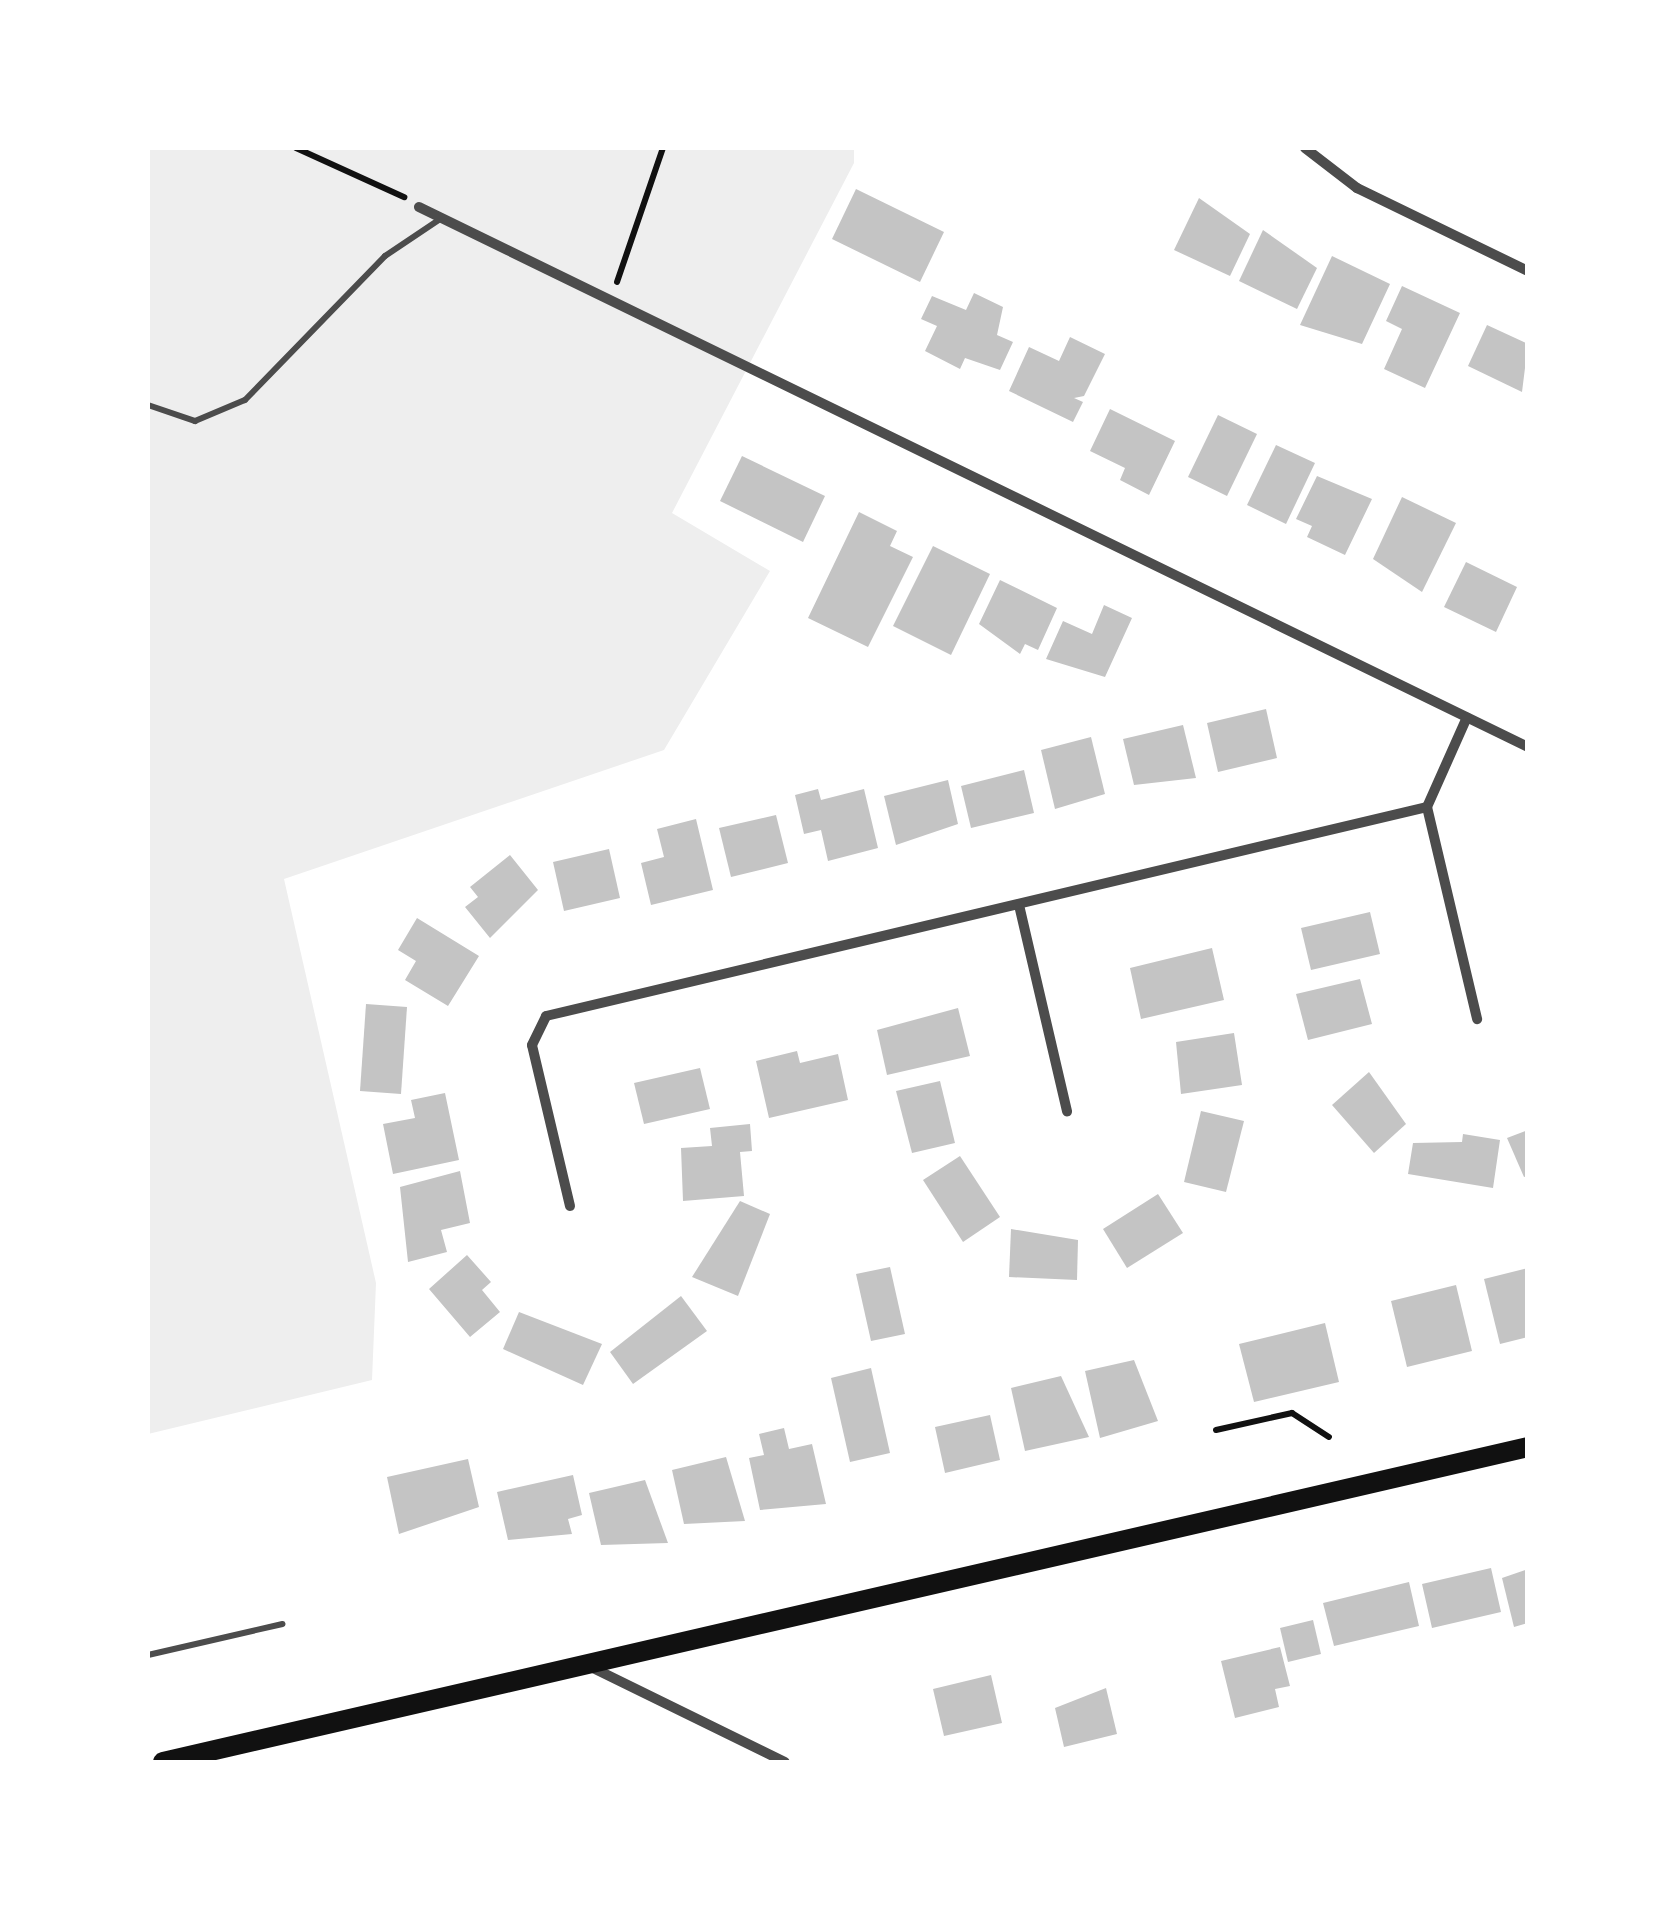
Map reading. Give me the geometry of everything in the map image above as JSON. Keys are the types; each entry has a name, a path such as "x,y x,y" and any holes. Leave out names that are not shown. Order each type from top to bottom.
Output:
{"main road":[{"path":"163,1762 1528,1447"}],"street":[{"path":"1305,148 1357,188 1528,270"},
{"path":"419,208 611,297 1528,746"},
{"path":"1467,717 1426,807 1477,1018"},
{"path":"570,1206 532,1045 546,1016 1426,807"},
{"path":"1019,904 1067,1111"},
{"path":"582,1663 785,1762"}],"lane":[{"path":"148,405 195,421 244,400 385,256 440,219"},
{"path":"148,1655 282,1624"}],"path":[{"path":"296,148 419,208"},
{"path":"611,297 663,148"},
{"path":"1216,1430 1292,1413 1328,1437"}],"shaded area":[{"path":"148,148 854,148 854,163 672,513 770,571 664,750 284,879 376,1283 372,1380 148,1434"}],"building":[{"path":"856,189 944,232 920,282 832,239"},
{"path":"1199,198 1250,234 1230,276 1174,250"},
{"path":"1263,230 1317,268 1297,309 1239,281"},
{"path":"1332,256 1390,284 1362,344 1300,325"},
{"path":"1402,286 1460,313 1425,388 1384,369 1402,329 1386,321"},
{"path":"974,293 1003,307 997,335 1013,342 1000,370 965,358 960,369 925,351 937,326 921,319 932,296 966,310"},
{"path":"1487,325 1528,344 1522,392 1468,366"},
{"path":"1070,337 1105,354 1084,396 1074,398 1083,402 1073,422 1009,391 1029,347 1059,361"},
{"path":"1110,409 1175,441 1149,495 1120,480 1125,468 1090,451"},
{"path":"1218,415 1257,434 1227,496 1188,477"},
{"path":"1276,445 1315,463 1286,524 1247,505"},
{"path":"742,456 825,496 803,542 720,501"},
{"path":"1317,476 1372,499 1345,555 1307,537 1312,526 1296,519"},
{"path":"1402,497 1456,523 1422,592 1373,559"},
{"path":"859,512 897,531 890,546 913,557 868,647 808,618"},
{"path":"933,546 990,574 951,655 893,626"},
{"path":"1466,562 1517,587 1496,632 1444,607"},
{"path":"1000,580 1057,608 1038,650 1025,644 1020,654 979,624"},
{"path":"1104,605 1132,618 1105,677 1046,659 1063,621 1092,634"},
{"path":"1266,709 1277,758 1218,772 1207,723"},
{"path":"1183,725 1196,778 1134,785 1123,739"},
{"path":"1091,737 1105,794 1055,809 1041,750"},
{"path":"1024,770 1034,813 971,828 961,786"},
{"path":"948,780 958,824 896,845 884,796"},
{"path":"818,789 821,800 864,789 878,848 828,861 821,830 804,834 795,795"},
{"path":"776,815 788,863 731,877 719,828"},
{"path":"696,819 713,890 651,905 641,863 664,857 657,829"},
{"path":"609,849 620,898 564,911 553,862"},
{"path":"510,855 538,890 490,938 465,907 478,897 470,887"},
{"path":"1370,912 1380,954 1311,970 1301,928"},
{"path":"417,918 479,956 448,1006 405,980 416,961 398,950"},
{"path":"1212,948 1224,1000 1141,1019 1130,968"},
{"path":"1360,979 1372,1024 1308,1040 1296,994"},
{"path":"366,1004 407,1007 401,1094 360,1091"},
{"path":"958,1008 970,1056 887,1075 877,1030"},
{"path":"1234,1033 1242,1085 1181,1094 1176,1042"},
{"path":"797,1051 800,1063 838,1054 848,1100 769,1118 756,1061"},
{"path":"700,1068 710,1109 644,1124 634,1083"},
{"path":"1369,1072 1406,1124 1374,1153 1332,1105"},
{"path":"940,1081 955,1143 912,1153 896,1091"},
{"path":"445,1093 459,1160 393,1174 383,1124 415,1118 411,1100"},
{"path":"1201,1111 1244,1121 1226,1192 1184,1182"},
{"path":"750,1124 752,1151 740,1152 744,1196 683,1201 681,1148 712,1146 710,1128"},
{"path":"1528,1130 1528,1176 1524,1177 1507,1138"},
{"path":"1463,1134 1500,1140 1493,1188 1408,1174 1413,1143 1462,1142"},
{"path":"960,1156 1000,1217 963,1242 923,1180"},
{"path":"460,1171 470,1223 441,1230 447,1252 408,1262 400,1187"},
{"path":"1158,1194 1183,1233 1127,1268 1103,1229"},
{"path":"740,1201 770,1214 738,1296 692,1277"},
{"path":"1011,1229 1078,1240 1077,1280 1009,1277"},
{"path":"467,1255 491,1282 482,1290 500,1312 470,1337 429,1289"},
{"path":"890,1267 905,1334 871,1341 856,1274"},
{"path":"1528,1268 1528,1337 1500,1344 1484,1279"},
{"path":"1456,1285 1472,1351 1407,1367 1391,1301"},
{"path":"681,1296 707,1331 633,1384 610,1352"},
{"path":"519,1312 602,1344 583,1385 503,1349"},
{"path":"1325,1323 1339,1382 1254,1402 1239,1344"},
{"path":"1134,1360 1158,1421 1100,1438 1085,1371"},
{"path":"871,1368 890,1453 850,1462 831,1378"},
{"path":"1061,1376 1089,1437 1025,1451 1011,1388"},
{"path":"990,1415 1000,1460 945,1473 935,1427"},
{"path":"784,1428 789,1449 812,1444 826,1504 760,1510 749,1458 764,1455 759,1434"},
{"path":"726,1457 745,1521 684,1524 672,1470"},
{"path":"468,1459 479,1507 399,1534 387,1477"},
{"path":"573,1475 582,1515 568,1519 572,1534 508,1540 497,1492"},
{"path":"645,1480 668,1543 601,1545 589,1493"},
{"path":"1491,1568 1501,1612 1432,1628 1422,1584"},
{"path":"1528,1569 1528,1623 1514,1627 1502,1578"},
{"path":"1409,1582 1419,1626 1334,1646 1323,1603"},
{"path":"1313,1620 1321,1654 1288,1662 1280,1628"},
{"path":"1280,1647 1290,1686 1275,1689 1279,1707 1235,1718 1221,1661"},
{"path":"991,1675 1002,1723 944,1736 933,1689"},
{"path":"1106,1688 1117,1734 1064,1747 1055,1708"}]}
